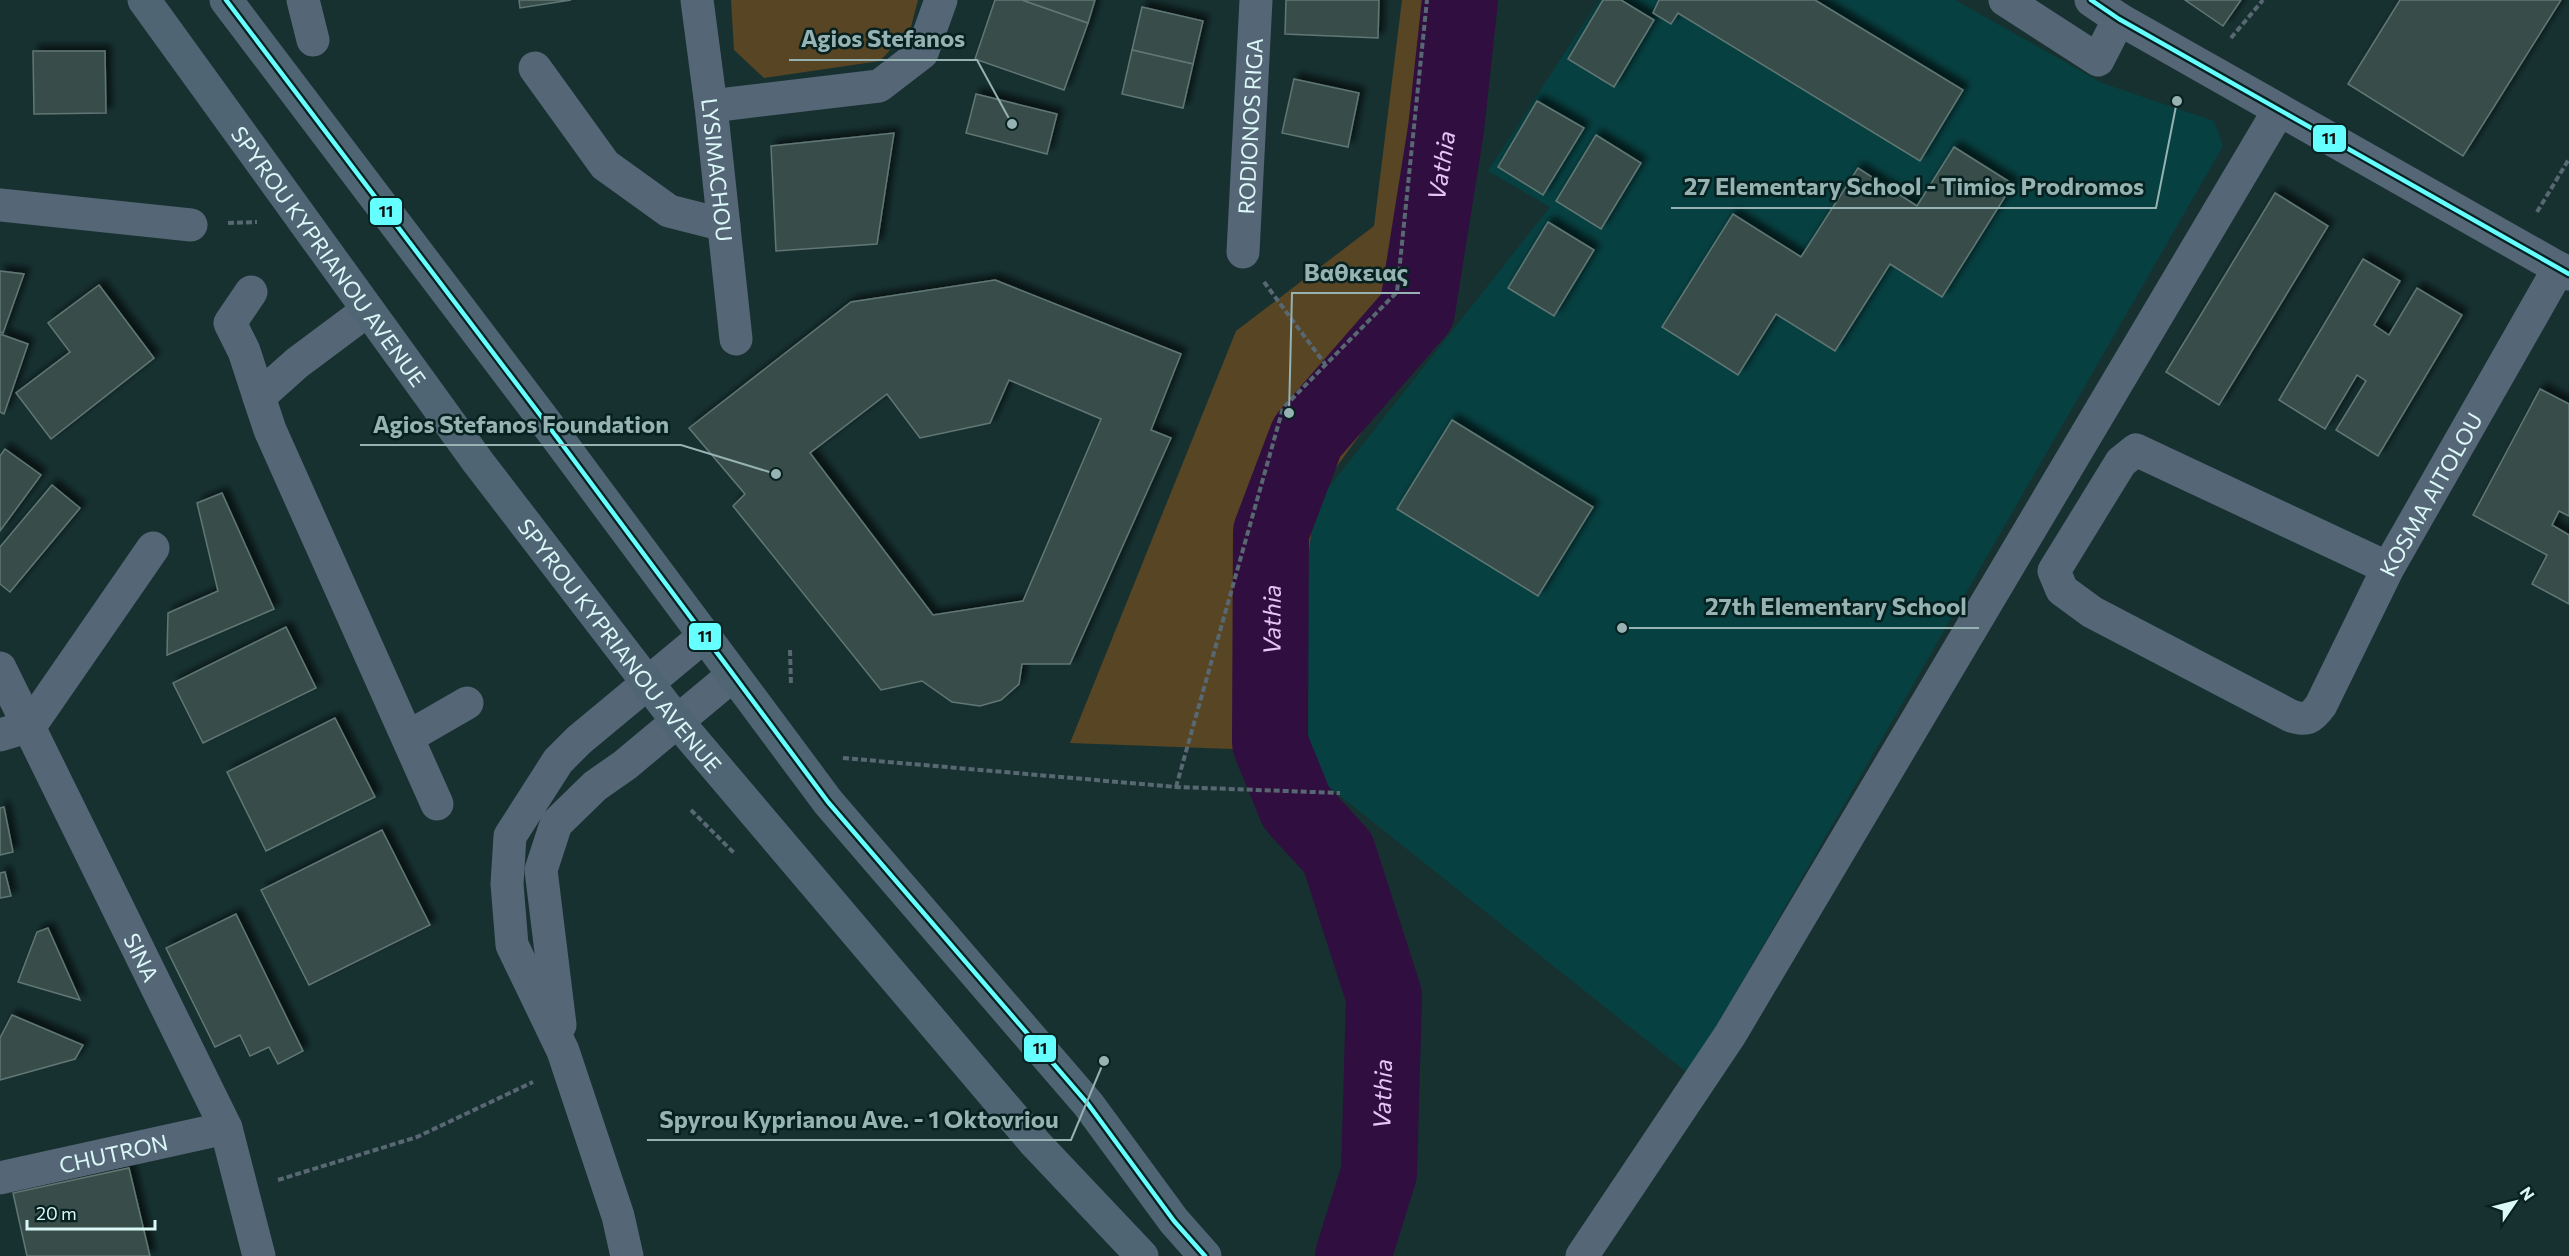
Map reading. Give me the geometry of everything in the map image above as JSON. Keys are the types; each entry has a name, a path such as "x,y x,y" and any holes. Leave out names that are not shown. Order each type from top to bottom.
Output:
{"main road":[{"name":"SPYROU KYPRIANOU AVENUE","path":"144,0 478,462 677,721 1035,1143 1142,1256"},
{"path":"226,0 550,428 703,637 828,802 1088,1104 1174,1221 1205,1256"}],"street":[{"path":"303,0 313,40"},
{"name":"LYSIMACHOU","path":"698,0 735,339"},
{"path":"711,106 879,86 922,53 941,0"},
{"name":"RODIONOS RIGA","path":"1243,252 1256,0"},
{"path":"2005,0 2098,60 2119,19"},
{"name":"KOSMA AITOLOU","path":"2091,0 2119,19 2206,69 2564,271 2388,568 2321,705 2310,719 2304,720 2092,612 2062,590 2054,571 2121,462 2136,450 2388,568"},
{"path":"535,68 605,165 669,211 724,225"},
{"path":"1582,1256 1730,1035 2279,110"},
{"path":"0,205 191,225"},
{"path":"251,292 230,323 243,351 270,430 437,804"},
{"path":"259,397 297,363 368,310"},
{"path":"15,730 153,548"},
{"path":"627,1256 618,1216 563,1051 512,945 507,884 510,836 558,761 579,740 703,637"},
{"name":"SINA","path":"0,668 15,730 226,1128 259,1256"},
{"path":"563,1051 542,870 556,824 595,786 625,765 733,675"},
{"path":"408,737 467,703"},
{"name":"CHUTRON","path":"0,1178 226,1128"}],"path":[{"path":"1176,786 1283,408 1397,292 1427,0"},
{"path":"2206,69 2263,0"},
{"path":"2518,244 2569,159"},
{"path":"1243,252 1325,364"},
{"path":"790,650 791,692"},
{"path":"834,757 1176,786 1340,793"},
{"path":"242,1191 417,1137 541,1078"}],"shaded area":[{"path":"731,0 918,0 911,27 880,61 764,78 734,50"},
{"path":"1402,0 1480,0 1450,311 1316,495 1284,751 1070,743 1236,331 1374,226"},
{"path":"1599,0 1955,0 2102,83 2214,121 2223,146 1689,1074 1284,751 1315,505 1550,207 1488,171"}],"building":[{"path":"519,0 571,0 520,8"},
{"path":"995,0 1022,0 1088,23 1064,90 975,59"},
{"path":"1022,0 1095,0 1088,23"},
{"path":"1286,0 1379,0 1378,38 1285,34"},
{"path":"1603,0 1621,0 1654,20 1614,87 1568,59"},
{"path":"1659,0 1815,0 1963,90 1920,161 1678,13 1671,24 1653,13"},
{"path":"2185,0 2241,0 2223,26"},
{"path":"2400,0 2561,0 2463,156 2348,84"},
{"path":"1142,7 1203,21 1193,64 1132,50"},
{"path":"1132,50 1193,64 1183,108 1122,94"},
{"path":"33,51 105,51 106,113 34,114"},
{"path":"1294,79 1359,93 1348,147 1282,133"},
{"path":"976,94 1057,114 1047,154 966,133"},
{"path":"1537,101 1584,128 1543,195 1498,167"},
{"path":"894,133 877,244 776,251 771,146"},
{"path":"1596,135 1641,163 1601,229 1556,201"},
{"path":"1954,147 2013,184 1942,297 1890,264 1835,351 1776,314 1738,375 1662,327 1733,214 1801,257 1858,168 1917,206"},
{"path":"2275,193 2328,226 2219,405 2166,372"},
{"path":"1548,222 1594,250 1554,316 1508,288"},
{"path":"2363,259 2400,281 2374,325 2389,335 2417,288 2462,315 2378,456 2336,430 2366,381 2357,375 2325,429 2279,400"},
{"path":"0,271 24,274 3,333 0,332"},
{"path":"995,280 1181,354 1151,430 1171,438 1070,664 1022,664 1019,684 1001,700 980,706 952,702 922,681 881,690 733,506 745,494 689,428 851,302","holes":["1009,380 1101,419 1023,601 933,615 810,453 887,394 920,438 990,423"]},
{"path":"99,285 154,358 51,439 16,393 70,352 48,323"},
{"path":"0,334 28,344 4,414 0,412"},
{"path":"2540,389 2569,404 2569,516 2559,511 2552,525 2569,535 2569,604 2532,584 2547,555 2473,515"},
{"path":"1452,420 1593,507 1538,596 1397,509"},
{"path":"5,449 41,475 0,531 0,456"},
{"path":"52,485 80,508 10,592 0,584 0,547"},
{"path":"222,493 274,609 167,655 168,613 218,591 197,503"},
{"path":"286,627 316,688 203,743 173,683"},
{"path":"335,718 375,797 266,851 227,772"},
{"path":"4,807 13,852 0,855 0,808"},
{"path":"382,830 430,925 309,985 261,890"},
{"path":"5,872 11,896 0,898 0,873"},
{"path":"236,914 303,1051 278,1064 269,1047 250,1056 240,1035 215,1047 166,948"},
{"path":"48,928 80,1000 18,982 37,932"},
{"path":"12,1015 83,1045 75,1059 0,1080 0,1038"},
{"path":"129,1168 150,1256 27,1256 13,1193"}],"waterway":[{"name":"Vathia","path":"1353,1256 1379,1173 1384,996 1338,853 1296,807 1270,743 1271,532 1307,437 1417,311 1446,129 1460,0"}],"transit line":[{"name":"11","path":"226,0 550,428 828,802 1088,1104 1174,1221 1205,1256"},
{"name":"11","path":"2091,0 2119,19 2569,274"}],"place":[{"name":"27 Elementary School - Timios Prodromos","path":"2177,101"},
{"name":"Agios Stefanos","path":"1012,124"},
{"name":"Βαθκειας","path":"1289,413"},
{"name":"Agios Stefanos Foundation","path":"776,474"},
{"name":"27th Elementary School","path":"1622,628"},
{"name":"Spyrou Kyprianou Ave. - 1 Oktovriou","path":"1104,1061"}]}
